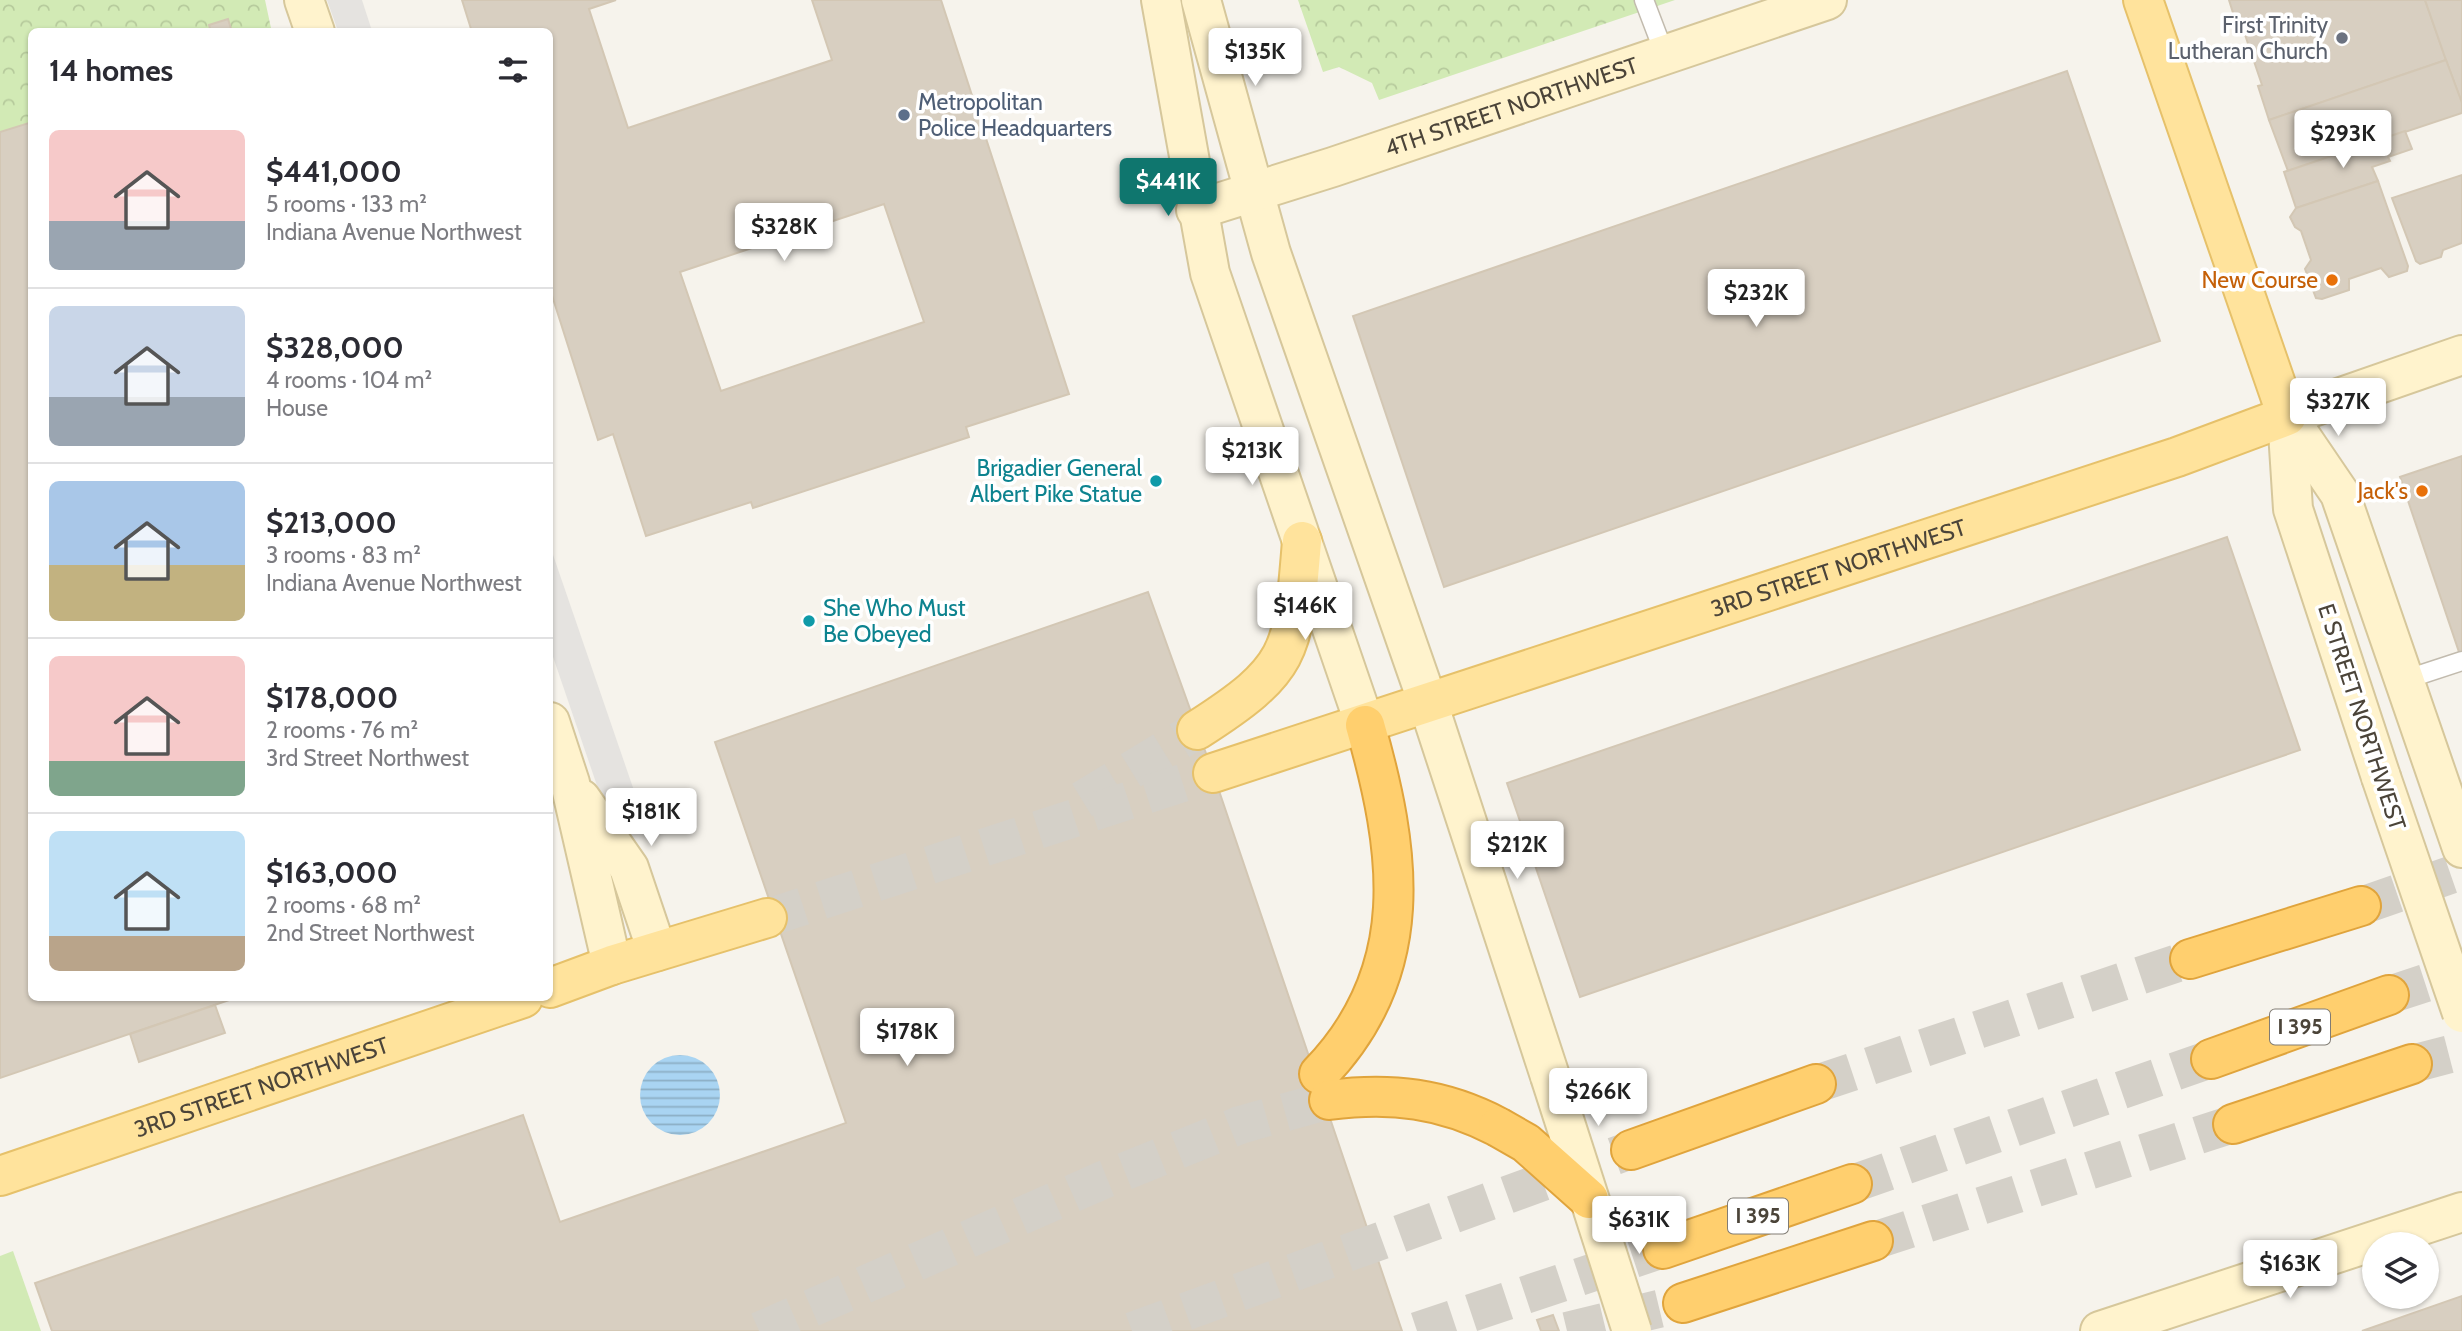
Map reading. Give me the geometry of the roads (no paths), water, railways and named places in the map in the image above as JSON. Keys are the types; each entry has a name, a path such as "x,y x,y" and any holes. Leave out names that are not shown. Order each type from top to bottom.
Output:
{"highway":[{"path":"1365,724 1384,790 1392,840 1395,877 1391,919 1385,959 1361,1023 1324,1087 1369,1095 1404,1096 1471,1112 1535,1151 1589,1199"},
{"path":"2190,959 2361,905"},
{"name":"I 395","path":"2211,1059 2389,995"},
{"path":"2233,1124 2412,1064"},
{"path":"1631,1150 1816,1084"},
{"name":"I 395","path":"1663,1249 1852,1184"},
{"path":"1683,1303 1873,1241"}],"main road":[{"name":"E STREET NORTHWEST","path":"2143,0 2287,416"},
{"name":"3RD STREET NORTHWEST","path":"1213,773 2177,457 2287,416"},
{"path":"1197,730 1256,689 1283,655 1294,629 1302,541"},
{"path":"553,987 612,965 766,918"},
{"name":"3RD STREET NORTHWEST","path":"0,1176 514,1001"}],"street":[{"path":"304,0 314,28"},
{"path":"1161,0 1171,46 1196,210 1210,274 1365,724"},
{"path":"1201,0 1271,253 1428,703 1632,1331"},
{"name":"4TH STREET NORTHWEST","path":"1196,210 1827,0"},
{"name":"3RD STREET NORTHWEST","path":"2287,416 2462,355"},
{"name":"E STREET NORTHWEST","path":"2287,416 2340,494 2462,848"},
{"name":"E STREET NORTHWEST","path":"2287,416 2293,509 2462,1013"},
{"path":"553,731 570,783 612,965"},
{"path":"570,783 629,868 657,951"},
{"path":"2100,1331 2462,1212"}],"lane":[{"path":"1644,0 1665,55"},
{"path":"2404,680 2462,661"}],"water":[{"path":"672,1055 688,1055 709,1066 720,1087 720,1103 709,1124 688,1135 672,1135 658,1129 646,1117 640,1103 640,1087 646,1073 658,1061"}],"tunnel":[{"path":"1082,800 1197,730"},
{"path":"767,918 1213,773"},
{"path":"2361,906 2462,871"},
{"path":"1816,1084 2190,959"},
{"path":"2389,995 2462,971"},
{"path":"2412,1064 2462,1051"},
{"path":"1852,1184 2211,1059"},
{"path":"759,1331 1103,1180 1240,1125 1329,1100"},
{"path":"1873,1241 2233,1124"},
{"path":"1132,1331 1631,1150"},
{"path":"1417,1331 1663,1249"},
{"path":"1567,1331 1683,1303"}],"place":[{"name":"First Trinity Lutheran Church","path":"2342,38"},
{"name":"Metropolitan Police Headquarters","path":"904,115"},
{"name":"New Course","path":"2332,280"},
{"name":"Brigadier General Albert Pike Statue","path":"1156,481"},
{"name":"Jack's","path":"2422,491"},
{"name":"She Who Must Be Obeyed","path":"809,621"}]}
